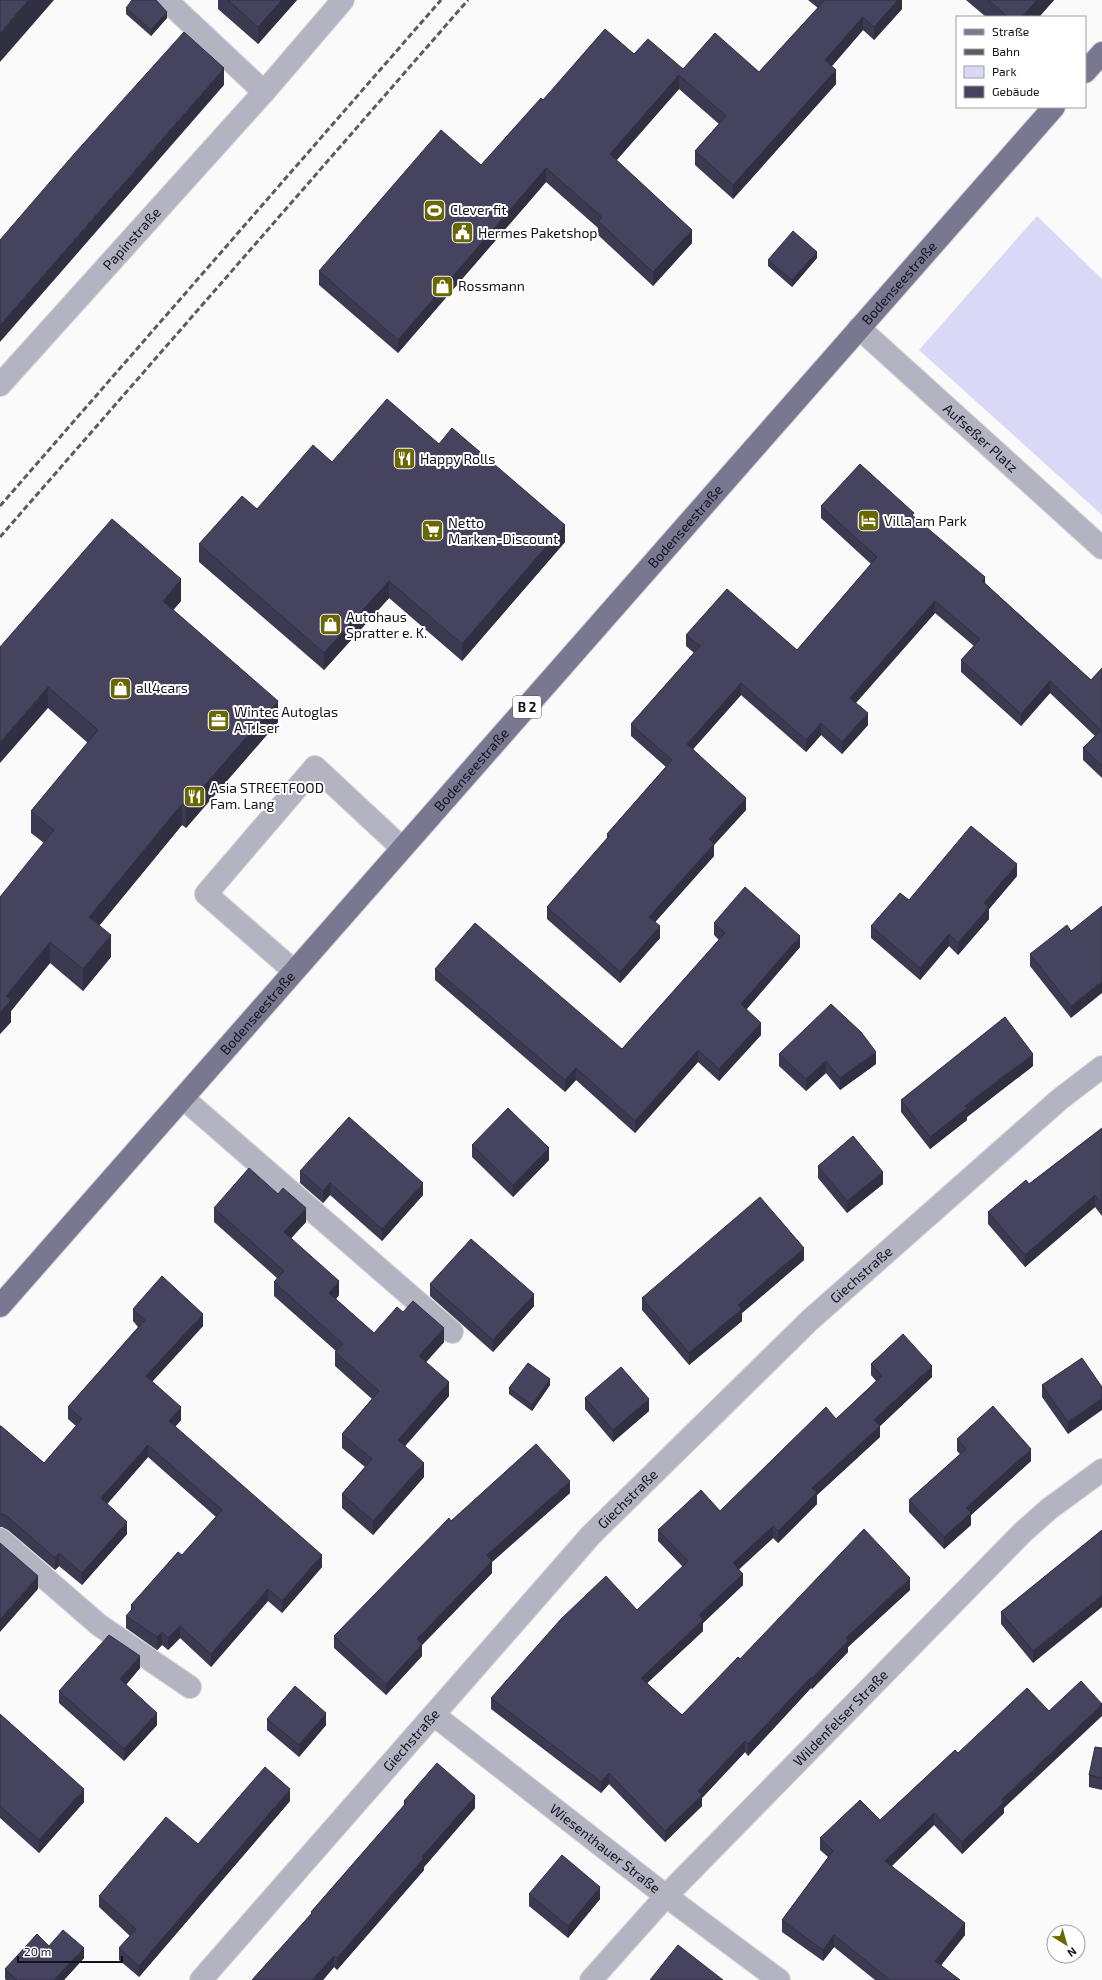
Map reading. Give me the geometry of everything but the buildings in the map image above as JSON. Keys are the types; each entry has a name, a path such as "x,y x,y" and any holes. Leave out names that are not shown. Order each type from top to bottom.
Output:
{"main road":[{"path":"1086,71 1102,53"},
{"name":"Bodenseestraße","path":"0,1306 858,328 1053,108"}],"street":[{"path":"166,0 264,92"},
{"name":"Papinstraße","path":"0,385 264,92 343,0"},
{"name":"Aufseßer Platz","path":"858,328 1102,548"},
{"path":"294,971 206,894 315,768 402,848"},
{"name":"Giechstraße","path":"201,1980 591,1535 810,1320 1060,1099 1102,1067"},
{"path":"183,1098 452,1332"},
{"name":"Wildenfelser Straße","path":"591,1980 666,1896 1022,1532 1049,1509 1102,1470"},
{"path":"0,1540 99,1625 190,1687"},
{"name":"Wiesenthauer Straße","path":"434,1715 666,1896 779,1980"}],"green space":[{"path":"1037,216 1102,279 1102,515 919,350"}],"railway":[{"path":"0,506 441,0"},
{"path":"0,537 468,0"}],"place":[{"name":"Clever fit","path":"435,210"},
{"name":"Hermes Paketshop","path":"463,233"},
{"name":"Rossmann","path":"442,286"},
{"name":"Happy Rolls","path":"405,459"},
{"name":"Villa am Park","path":"868,521"},
{"name":"Netto Marken-Discount","path":"432,531"},
{"name":"Autohaus Spratter e. K.","path":"330,625"},
{"name":"all4cars","path":"120,688"},
{"name":"Wintec Autoglas A.T.Iser","path":"218,720"},
{"name":"Asia STREETFOOD Fam. Lang","path":"194,796"}]}
